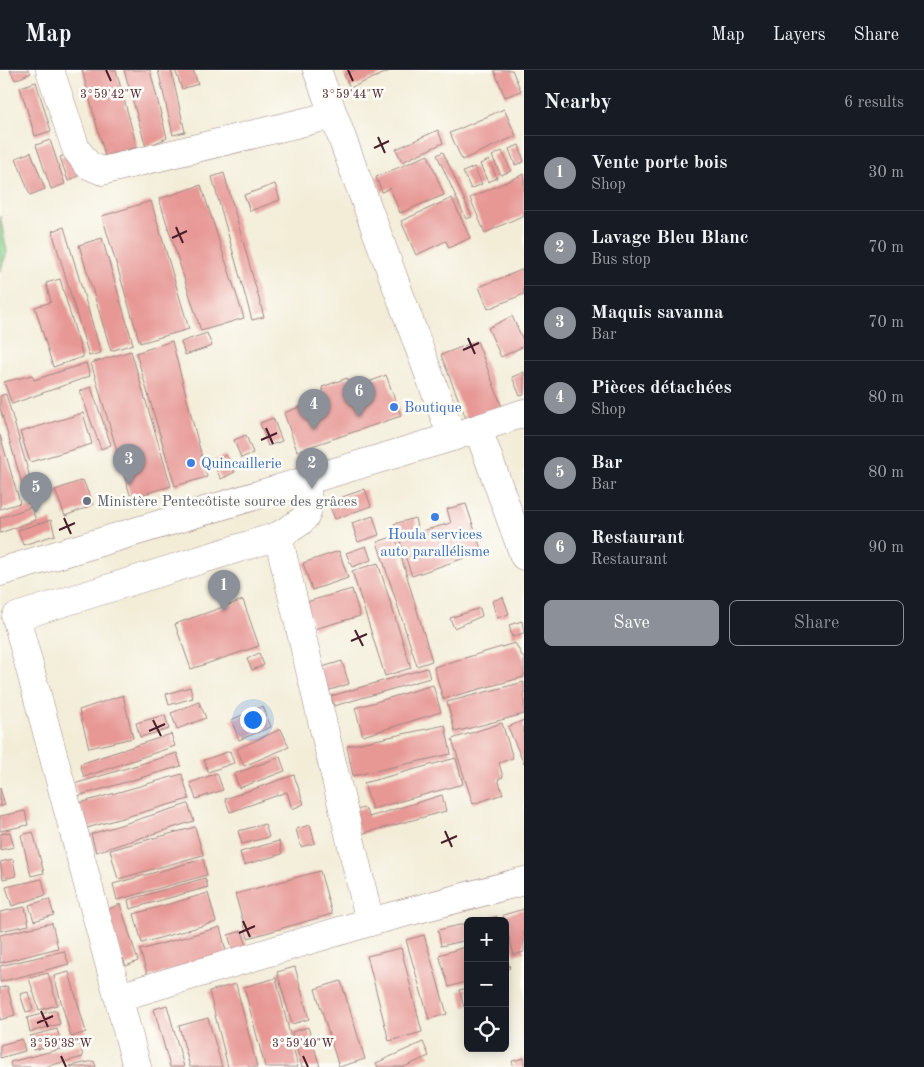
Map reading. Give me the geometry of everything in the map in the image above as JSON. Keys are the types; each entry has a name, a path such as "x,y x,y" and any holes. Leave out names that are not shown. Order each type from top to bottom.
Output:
{"street":[{"path":"50,70 76,149 88,165 102,171 333,116"},
{"path":"317,70 452,437"},
{"path":"0,572 452,437 524,413"},
{"path":"478,429 524,556"},
{"path":"138,1067 8,619 278,536 302,521 309,510 306,480"},
{"path":"278,536 370,922"},
{"path":"119,997 370,922 524,881"}],"green space":[{"path":"0,216 7,252 0,271"}],"building":[{"path":"10,70 29,70 31,73 15,80"},
{"path":"82,70 116,70 137,147 105,156"},
{"path":"124,70 150,70 167,138 146,147"},
{"path":"158,70 171,70 185,132 173,135"},
{"path":"175,70 193,70 198,84 182,89"},
{"path":"354,70 392,70 350,88 344,75"},
{"path":"494,70 512,70 521,91 505,97"},
{"path":"36,82 51,131 35,136 20,87"},
{"path":"504,109 516,136 462,160 450,133"},
{"path":"438,130 443,143 402,162 396,149"},
{"path":"50,140 65,184 51,189 36,145"},
{"path":"519,145 524,162 515,165 509,149"},
{"path":"502,151 511,171 501,175 492,156"},
{"path":"31,152 45,189 30,195 16,158"},
{"path":"443,152 472,217 466,219 437,155"},
{"path":"70,153 78,176 68,181 60,157"},
{"path":"428,155 444,195 400,213 390,188 382,192 376,177"},
{"path":"489,160 497,178 488,182 480,164"},
{"path":"474,167 482,184 471,189 463,172"},
{"path":"224,173 264,317 252,320 212,177"},
{"path":"524,174 524,215 485,233 470,198"},
{"path":"275,184 280,200 250,211 244,195"},
{"path":"201,185 244,318 201,331 159,199"},
{"path":"452,198 470,238 449,248 446,241 416,255 401,221"},
{"path":"151,201 189,329 140,343 102,216"},
{"path":"64,227 101,353 89,356 52,231"},
{"path":"102,238 133,344 111,351 79,245"},
{"path":"524,269 524,294 488,309 479,287"},
{"path":"60,279 83,357 53,367 35,307 51,302 46,283"},
{"path":"512,316 524,346 501,357 488,328"},
{"path":"207,333 212,346 185,355 181,342"},
{"path":"172,341 207,477 175,486 136,353"},
{"path":"477,341 502,407 467,421 441,355"},
{"path":"131,351 171,486 131,498 91,363"},
{"path":"86,363 90,376 12,404 4,382 32,375 34,380"},
{"path":"524,372 524,395 520,396 512,377"},
{"path":"386,375 401,416 297,451 284,413 325,397 322,387 347,378 352,389"},
{"path":"91,387 111,445 101,449 80,391"},
{"path":"6,394 37,502 28,504 0,408 0,396"},
{"path":"83,413 92,444 30,462 20,432"},
{"path":"273,418 282,441 268,446 260,423"},
{"path":"0,435 20,503 0,509"},
{"path":"246,435 253,453 241,458 234,440"},
{"path":"226,455 235,472 221,479 212,462"},
{"path":"83,480 93,505 65,516 55,490"},
{"path":"365,489 371,506 335,519 328,502"},
{"path":"466,504 482,552 412,576 394,524 415,518 418,532 451,523 447,509"},
{"path":"31,507 36,520 0,533 0,518"},
{"path":"373,516 379,535 358,542 352,523"},
{"path":"51,520 55,535 23,545 18,530"},
{"path":"395,536 432,661 417,666 377,542"},
{"path":"366,546 371,560 352,567 346,553"},
{"path":"339,551 348,578 312,590 303,563"},
{"path":"378,563 411,668 385,676 352,571"},
{"path":"352,589 360,616 314,629 306,602"},
{"path":"503,597 509,614 497,618 492,601"},
{"path":"243,600 259,646 191,669 175,624"},
{"path":"480,608 482,616 454,628 450,618"},
{"path":"522,621 524,633 512,637 509,625"},
{"path":"515,643 524,659 524,677 443,699 434,667"},
{"path":"259,653 264,665 252,670 247,659"},
{"path":"342,661 349,684 324,692 316,669"},
{"path":"427,668 430,678 334,706 331,696"},
{"path":"524,682 524,714 455,732 447,702"},
{"path":"433,685 441,712 363,736 355,708"},
{"path":"190,687 193,698 169,705 166,694"},
{"path":"123,695 133,738 89,748 79,710"},
{"path":"199,702 206,718 177,729 171,713"},
{"path":"263,706 271,727 239,740 231,720"},
{"path":"165,715 169,729 140,737 136,723"},
{"path":"524,720 524,764 508,727"},
{"path":"502,723 513,758 499,763 503,777 498,779 503,794 473,804 452,739"},
{"path":"445,725 451,754 353,776 347,746"},
{"path":"281,729 289,747 244,766 237,749"},
{"path":"171,734 175,746 84,777 80,764"},
{"path":"230,751 234,763 208,772 204,760"},
{"path":"177,753 181,766 78,796 74,784"},
{"path":"280,757 285,771 239,788 234,774"},
{"path":"456,758 463,784 372,809 364,783"},
{"path":"217,773 223,790 196,799 190,783"},
{"path":"182,774 189,799 87,828 80,803"},
{"path":"294,775 304,804 292,809 287,792 230,812 225,799"},
{"path":"0,788 5,805 0,807"},
{"path":"442,795 446,811 361,834 350,811 365,808 369,817"},
{"path":"188,804 194,821 96,852 91,834"},
{"path":"25,811 28,825 0,831 0,816"},
{"path":"265,824 269,837 242,844 238,831"},
{"path":"310,825 315,843 301,847 296,829"},
{"path":"195,827 203,855 118,879 110,850"},
{"path":"10,832 14,847 0,850 0,834"},
{"path":"33,832 44,873 31,876 21,835"},
{"path":"279,841 282,854 244,865 240,852"},
{"path":"13,859 16,876 3,879 0,862"},
{"path":"203,859 207,875 117,900 113,884"},
{"path":"320,871 332,914 248,938 235,894"},
{"path":"205,878 208,887 130,909 128,900"},
{"path":"42,879 46,895 12,906 6,887"},
{"path":"208,893 216,922 142,943 134,914"},
{"path":"49,899 54,915 34,921 29,905"},
{"path":"120,904 138,961 126,966 105,911"},
{"path":"25,907 29,925 0,931 0,912"},
{"path":"524,909 524,952 514,955 509,937 509,917 504,917 503,915"},
{"path":"52,923 58,948 0,963 0,935"},
{"path":"464,924 464,941 441,946 438,930"},
{"path":"220,927 227,955 148,977 140,950"},
{"path":"242,931 248,949 234,953 228,935"},
{"path":"424,935 447,1014 429,1019 406,940"},
{"path":"464,947 464,982 449,987 439,955"},
{"path":"401,948 422,1032 389,1041 367,956"},
{"path":"64,951 69,964 0,982 0,966"},
{"path":"295,967 309,1019 292,1024 277,972"},
{"path":"69,972 86,1032 71,1037 54,976"},
{"path":"48,973 57,1005 39,1010 29,978"},
{"path":"276,978 298,1067 265,1067 244,987"},
{"path":"341,981 365,1059 339,1067 315,989"},
{"path":"236,984 257,1067 228,1067 209,991"},
{"path":"7,986 15,1015 0,1020 0,988"},
{"path":"464,989 464,1007 459,990"},
{"path":"28,992 33,1010 26,1012 20,994"},
{"path":"167,1005 184,1067 170,1067 154,1009"},
{"path":"56,1010 60,1024 30,1032 27,1018"},
{"path":"208,1018 222,1067 190,1067 179,1026"},
{"path":"308,1027 320,1067 302,1067 292,1032"},
{"path":"57,1029 61,1043 33,1050 30,1036"},
{"path":"22,1039 25,1051 0,1058 0,1045"},
{"path":"423,1042 429,1056 404,1067 378,1067 376,1063"},
{"path":"80,1044 83,1057 44,1067 11,1067 10,1062"},
{"path":"524,1058 524,1067 514,1067 512,1061"},
{"path":"94,1061 96,1067 70,1067 70,1066"}],"place":[{"name":"Boutique","path":"394,407"},
{"name":"Restaurant","path":"359,417"},
{"name":"Pièces détachées","path":"314,430"},
{"name":"Quincaillerie","path":"191,463"},
{"name":"Maquis savanna","path":"129,485"},
{"name":"Lavage Bleu Blanc","path":"312,489"},
{"name":"Ministère Pentecôtiste source des grâces","path":"87,501"},
{"name":"Bar","path":"36,513"},
{"name":"Houla services auto parallélisme","path":"435,517"},
{"name":"Vente porte bois","path":"224,611"}]}
